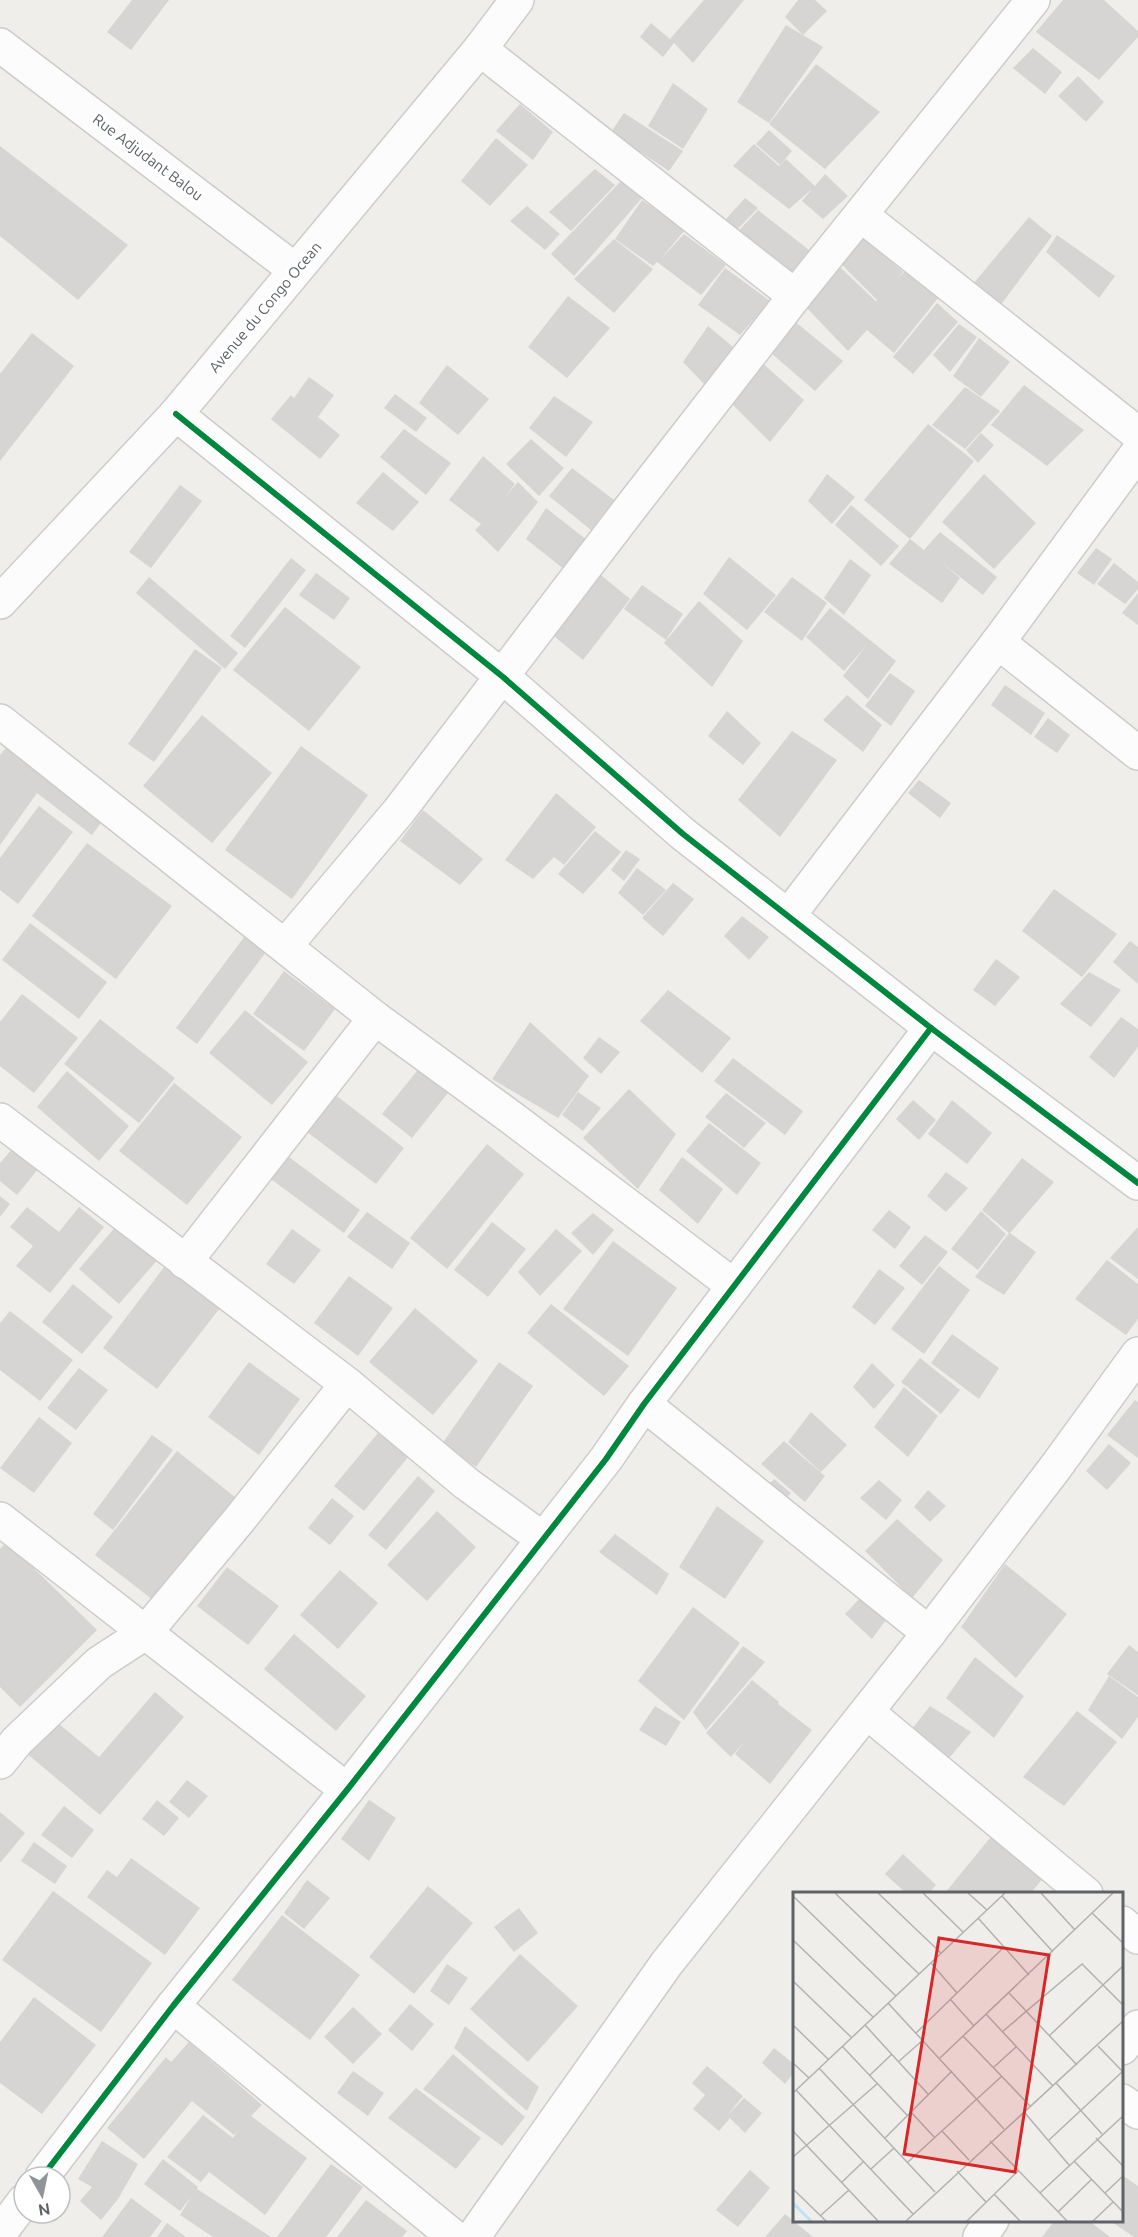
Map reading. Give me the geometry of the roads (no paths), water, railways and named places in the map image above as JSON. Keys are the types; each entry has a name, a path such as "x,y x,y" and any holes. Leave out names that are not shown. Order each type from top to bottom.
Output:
{"street":[{"name":"Avenue du Congo Ocean","path":"0,602 176,414 480,49 517,0"},
{"path":"285,946 399,812 635,501 795,296 1033,0"},
{"name":"Rue Adjudant Balou","path":"0,45 296,270"},
{"path":"480,49 795,296"},
{"path":"861,215 1138,434"},
{"path":"176,414 503,677 683,834 931,1028 1138,1182"},
{"path":"789,915 999,642 1138,452"},
{"path":"999,642 1138,753"},
{"path":"0,721 375,1018 516,1121 734,1286"},
{"path":"185,1262 375,1018"},
{"path":"51,2165 173,2006 347,1790 606,1459 644,1404 931,1028"},
{"path":"0,1120 346,1384 467,1484 543,1539"},
{"path":"473,2237 667,1964 929,1633 1055,1468 1138,1354"},
{"path":"0,1762 17,1741 99,1663 145,1633 239,1520 346,1384"},
{"path":"644,1404 929,1633"},
{"path":"0,1518 347,1790"},
{"path":"867,1712 1085,1892"},
{"path":"1123,1924 1138,1937"},
{"path":"173,2006 454,2237"},
{"path":"1123,2047 1138,2027"},
{"path":"1123,2102 1138,2112"},
{"path":"0,2233 12,2217"},
{"path":"980,2237 991,2222"}]}
